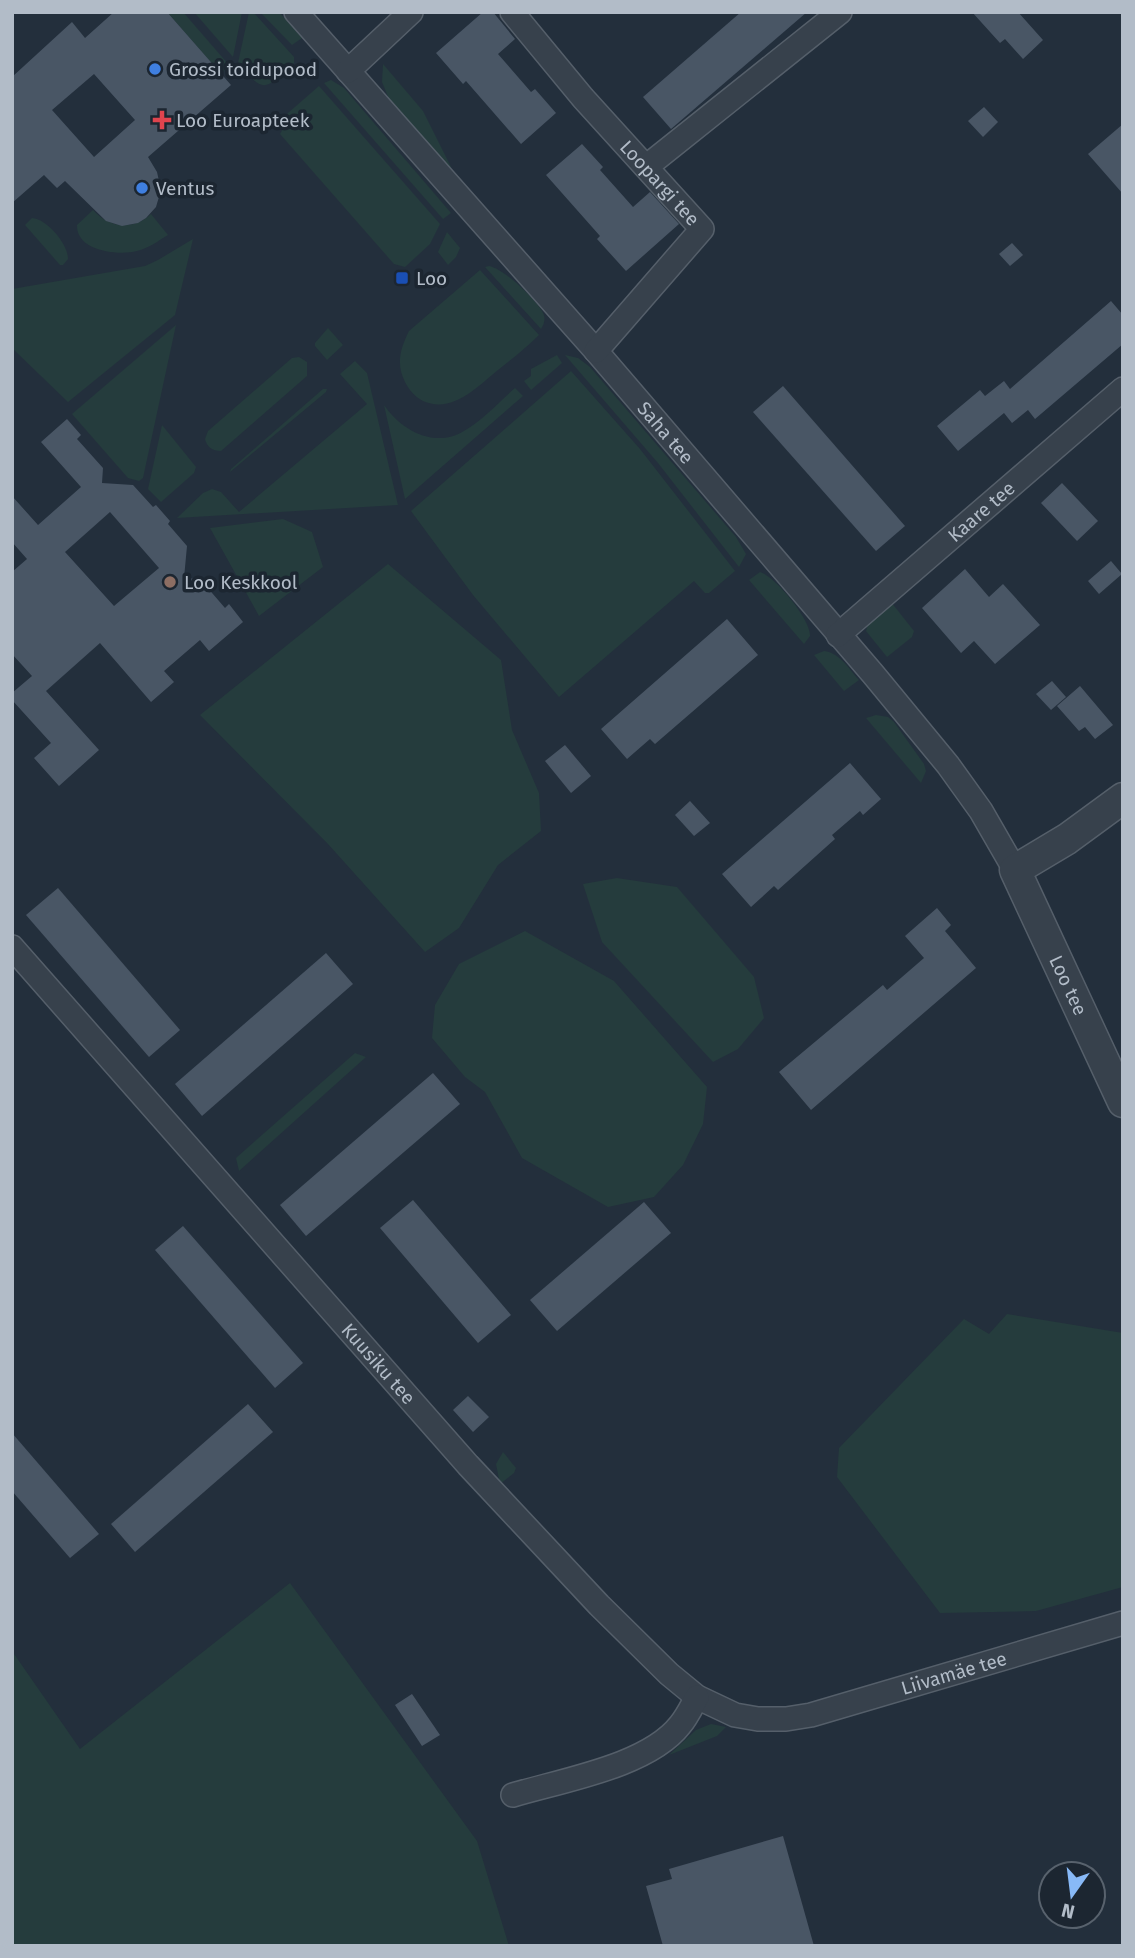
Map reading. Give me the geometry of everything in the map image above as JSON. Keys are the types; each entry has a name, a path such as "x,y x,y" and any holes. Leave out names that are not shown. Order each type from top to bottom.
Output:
{"street":[{"name":"Saha tee","path":"296,12 596,351 948,765 981,811 1015,870"},
{"path":"348,71 411,12"},
{"name":"Loopargi tee","path":"512,12 583,98 702,229 596,351"},
{"path":"646,167 840,12"},
{"name":"Kaare tee","path":"838,635 1123,389"},
{"path":"1015,870 1067,839 1123,798"},
{"name":"Loo tee","path":"1015,870 1123,1102"},
{"name":"Kuusiku tee","path":"12,947 468,1465 599,1605 669,1674 697,1697 735,1715 758,1720 786,1719"},
{"name":"Liivamäe tee","path":"786,1719 811,1715 1123,1623"},
{"path":"513,1795 630,1761 652,1749 680,1725 697,1697"}],"green space":[{"path":"167,12 183,12 229,65 221,74"},
{"path":"194,12 242,12 233,57"},
{"path":"249,12 253,12 294,57 294,63 277,79 265,85 254,81 238,63"},
{"path":"260,12 279,12 302,38 292,45"},
{"path":"383,64 423,111 452,169 389,99 382,82"},
{"path":"331,80 344,88 451,213 443,219 324,83"},
{"path":"319,86 440,224 430,244 405,267 394,264 280,134 285,125 280,120"},
{"path":"93,210 106,221 121,225 137,223 151,214 168,235 137,251 119,253 100,250 83,241 77,225"},
{"path":"32,218 50,227 61,240 68,259 63,265 60,265 25,225"},
{"path":"447,232 460,248 448,265 438,252"},
{"path":"193,239 175,315 68,402 12,348 12,289 145,266"},
{"path":"489,266 511,278 534,300 544,315 541,329 485,267"},
{"path":"480,270 539,335 463,397 444,404 423,401 410,390 402,375 400,356 409,331"},
{"path":"176,325 143,478 139,481 128,478 72,414"},
{"path":"328,328 343,345 327,360 315,343"},
{"path":"557,355 562,363 531,390 524,381 531,376 531,369"},
{"path":"565,355 578,358 590,367 736,537 746,554 739,567 658,463"},
{"path":"299,357 307,362 307,376 221,451 209,446 205,439 208,431 292,358"},
{"path":"355,361 367,373 398,505 177,518 203,493 212,489 221,492 239,512 367,404 340,374"},
{"path":"571,371 640,449 735,571 709,593 705,593 694,581 559,697 473,595 411,511"},
{"path":"515,388 523,396 405,499 384,405 409,429 419,434 441,438 453,436 471,427"},
{"path":"323,389 327,389 326,392 230,472 231,469"},
{"path":"162,425 196,467 194,473 161,502 148,489"},
{"path":"283,519 312,532 323,567 259,616 210,528"},
{"path":"388,564 501,660 512,730 539,793 541,831 498,865 459,928 425,952 328,844 200,715"},
{"path":"760,572 774,581 799,610 809,629 810,636 804,644 749,580"},
{"path":"891,602 914,631 912,637 887,657 866,631 868,624"},
{"path":"824,651 839,658 859,680 844,691 814,655"},
{"path":"876,715 888,717 894,722 924,764 926,771 921,783 866,718"},
{"path":"617,878 677,887 754,977 764,1018 738,1049 713,1062 602,942 583,884"},
{"path":"525,931 614,981 707,1087 703,1124 683,1165 654,1197 608,1207 522,1158 485,1092 465,1077 432,1038 435,1005 459,964"},
{"path":"355,1053 366,1057 239,1171 236,1158"},
{"path":"1007,1314 1123,1333 1123,1587 1036,1611 940,1613 837,1477 839,1448 964,1319 989,1334"},
{"path":"503,1452 516,1468 514,1473 500,1484 496,1464"},
{"path":"290,1583 477,1841 509,1946 12,1946 12,1651 80,1749"},
{"path":"711,1724 726,1727 717,1736 669,1755 696,1730"}],"building":[{"path":"114,12 167,12 231,85 148,157 157,172 161,190 156,207 138,223 122,226 106,221 65,181 57,188 44,175 12,203 12,77 72,22 85,38","holes":["94,74 135,120 94,157 52,110"]},
{"path":"483,12 493,12 515,39 498,54 531,92 535,89 556,113 521,144 466,81 463,84 436,53"},
{"path":"741,12 807,12 671,129 643,97"},
{"path":"972,12 1018,12 1043,40 1023,59 1005,39 1000,43"},
{"path":"984,107 998,122 983,137 968,121"},
{"path":"1123,124 1123,194 1088,154"},
{"path":"582,144 603,167 600,170 633,207 650,192 679,224 626,271 597,239 600,236 546,175"},
{"path":"1012,243 1023,255 1010,266 999,254"},
{"path":"1111,301 1123,315 1123,344 1035,419 1028,410 1012,423 1004,413 958,451 937,426 980,390 985,396 1004,381 1010,389"},
{"path":"783,386 905,526 876,551 753,412"},
{"path":"67,419 81,435 77,439 103,468 102,483 133,485 170,521 168,524 187,546 184,578 200,579 225,608 229,604 243,622 209,651 200,640 164,671 174,682 151,702 100,643 46,691 99,750 59,786 34,758 51,743 12,700 12,693 32,676 12,654 12,572 27,559 12,542 12,496 38,525 81,487 41,442","holes":["110,512 159,568 114,606 65,552"]},
{"path":"1062,483 1098,521 1077,541 1041,503"},
{"path":"1111,561 1122,574 1099,594 1088,581"},
{"path":"965,569 989,597 1003,584 1040,625 995,664 974,641 961,653 922,608"},
{"path":"727,619 758,655 655,744 650,739 627,759 601,729"},
{"path":"1052,681 1066,697 1051,710 1036,694"},
{"path":"1080,686 1113,725 1095,739 1085,727 1079,731 1057,706"},
{"path":"565,745 591,776 571,793 545,761"},
{"path":"850,763 881,799 863,815 860,811 832,835 835,839 778,890 774,886 751,907 722,874"},
{"path":"690,801 710,823 694,836 675,815"},
{"path":"58,888 180,1030 149,1057 26,915"},
{"path":"937,908 951,925 945,931 976,968 811,1110 779,1072 883,985 887,990 924,958 905,936"},
{"path":"326,953 353,984 202,1116 175,1084"},
{"path":"433,1073 460,1104 306,1236 280,1205"},
{"path":"413,1200 511,1315 478,1343 380,1228"},
{"path":"644,1202 671,1233 557,1331 530,1300"},
{"path":"183,1226 303,1363 275,1388 155,1250"},
{"path":"468,1396 489,1417 473,1432 453,1410"},
{"path":"248,1404 273,1432 135,1552 111,1524"},
{"path":"12,1433 99,1534 70,1558 12,1491"},
{"path":"412,1694 440,1735 422,1746 395,1705"},
{"path":"783,1836 814,1946 663,1946 646,1886 672,1879 669,1869"}],"place":[{"name":"Grossi toidupood","path":"155,69"},
{"name":"Loo Euroapteek","path":"162,120"},
{"name":"Ventus","path":"142,188"},
{"name":"Loo","path":"402,278"},
{"name":"Loo Keskkool","path":"170,582"}]}
